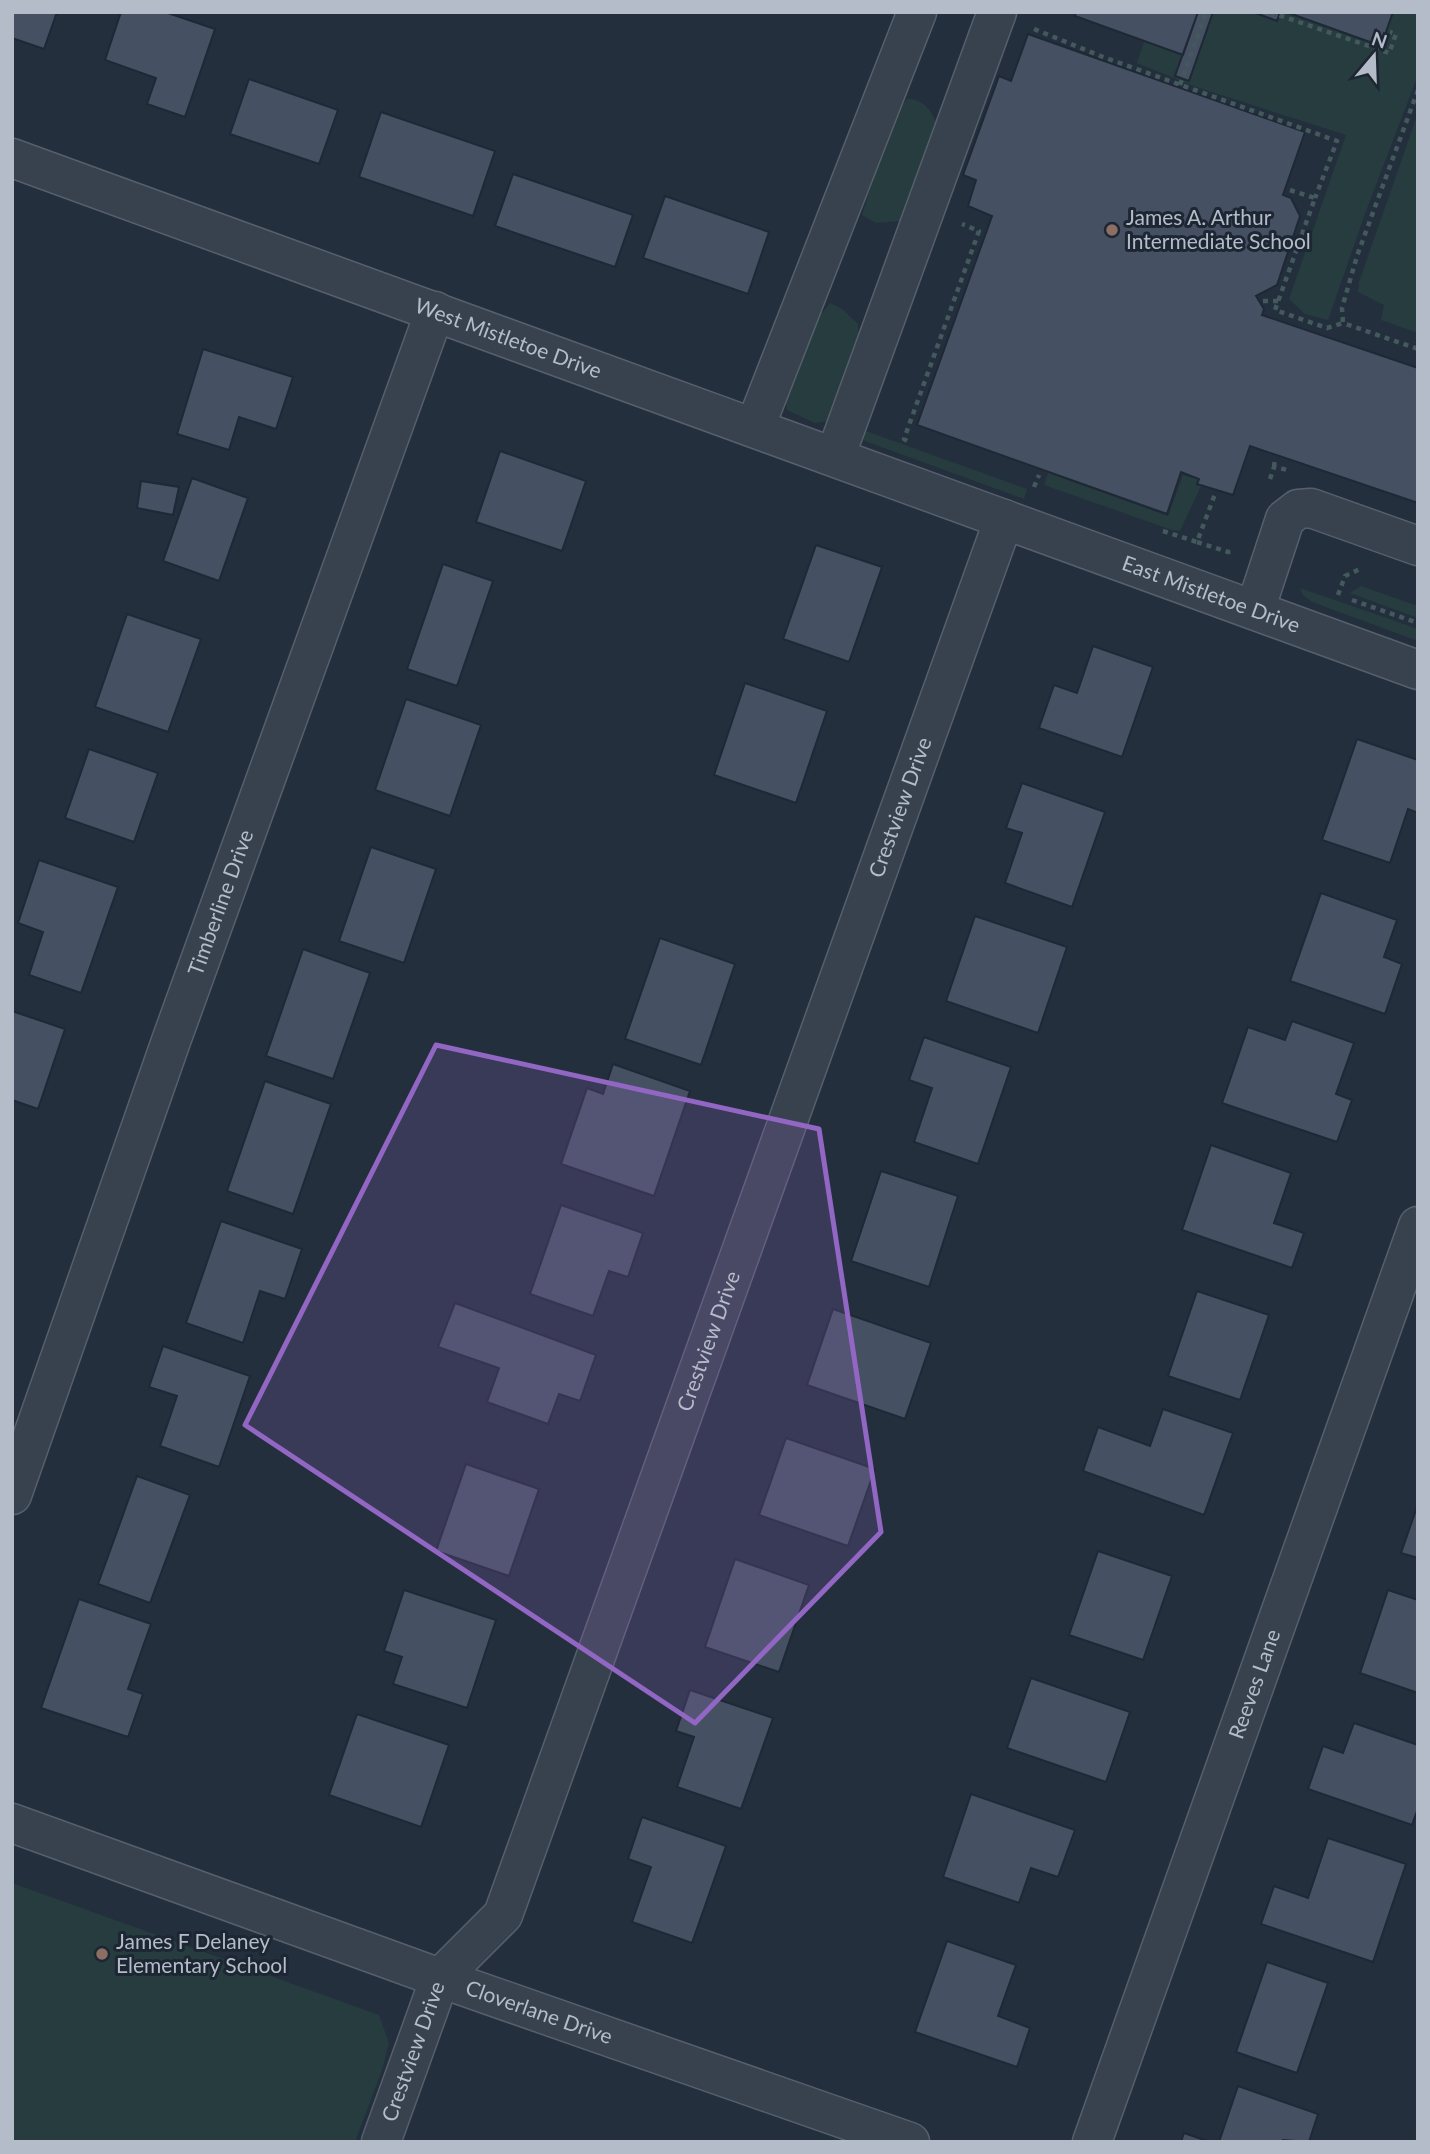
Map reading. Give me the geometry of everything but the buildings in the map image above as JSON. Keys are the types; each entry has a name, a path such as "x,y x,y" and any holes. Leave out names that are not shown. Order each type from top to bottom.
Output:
{"street":[{"path":"754,427 917,12"},
{"path":"835,457 997,12"},
{"name":"West Mistletoe Drive","path":"12,158 1004,519"},
{"name":"Timberline Drive","path":"12,1495 171,1041 436,311"},
{"path":"1255,610 1285,519 1298,509 1311,508 1418,546"},
{"name":"East Mistletoe Drive","path":"1004,519 1418,670"},
{"name":"Crestview Drive","path":"381,2142 440,1978 503,1915 1004,519"},
{"name":"Reeves Lane","path":"1092,2142 1418,1226"},
{"name":"Cloverlane Drive","path":"12,1823 440,1978 910,2142"}],"path":[{"path":"1181,85 1206,12"},
{"path":"1270,12 1389,52 1396,34 1390,32"},
{"path":"1037,24 1028,23 1036,31 1337,141 1274,312 1327,328 1343,323 1418,349"},
{"path":"1343,323 1342,308 1357,256 1418,90"},
{"path":"1290,190 1315,198"},
{"path":"911,443 904,439 979,231 957,222"},
{"path":"1263,301 1279,301"},
{"path":"1274,467 1275,457"},
{"path":"1039,475 1033,487 1047,491"},
{"path":"1153,528 1197,542 1214,494"},
{"path":"1338,595 1345,576"},
{"path":"1328,592 1418,623"}],"highlighted area":[{"path":"436,1045 819,1129 881,1532 695,1723 245,1425"}],"green space":[{"path":"1154,12 1418,12 1418,75 1328,320 1305,314 1289,299 1346,135 1196,87 1137,63"},
{"path":"907,99 925,106 937,123 930,150 900,221 876,223 862,215 893,117"},
{"path":"1418,113 1418,333 1381,320 1384,305 1358,292 1359,282"},
{"path":"830,303 842,309 858,324 859,345 829,421 815,423 787,410 786,402 816,321"},
{"path":"866,431 1027,489 1024,499 865,441 861,436 862,432"},
{"path":"1048,473 1168,516 1183,475 1197,479 1197,485 1201,486 1180,531 1044,485"},
{"path":"1361,586 1418,606 1418,618 1350,593"},
{"path":"1300,588 1418,629 1418,641 1312,602 1303,595"},
{"name":"James F Delaney Elementary School","path":"12,1883 379,2015 389,2043 382,2070 355,2142 12,2142"}],"place":[{"name":"James A. Arthur Intermediate School","path":"1112,230"},
{"name":"James F Delaney Elementary School","path":"102,1954"}]}
